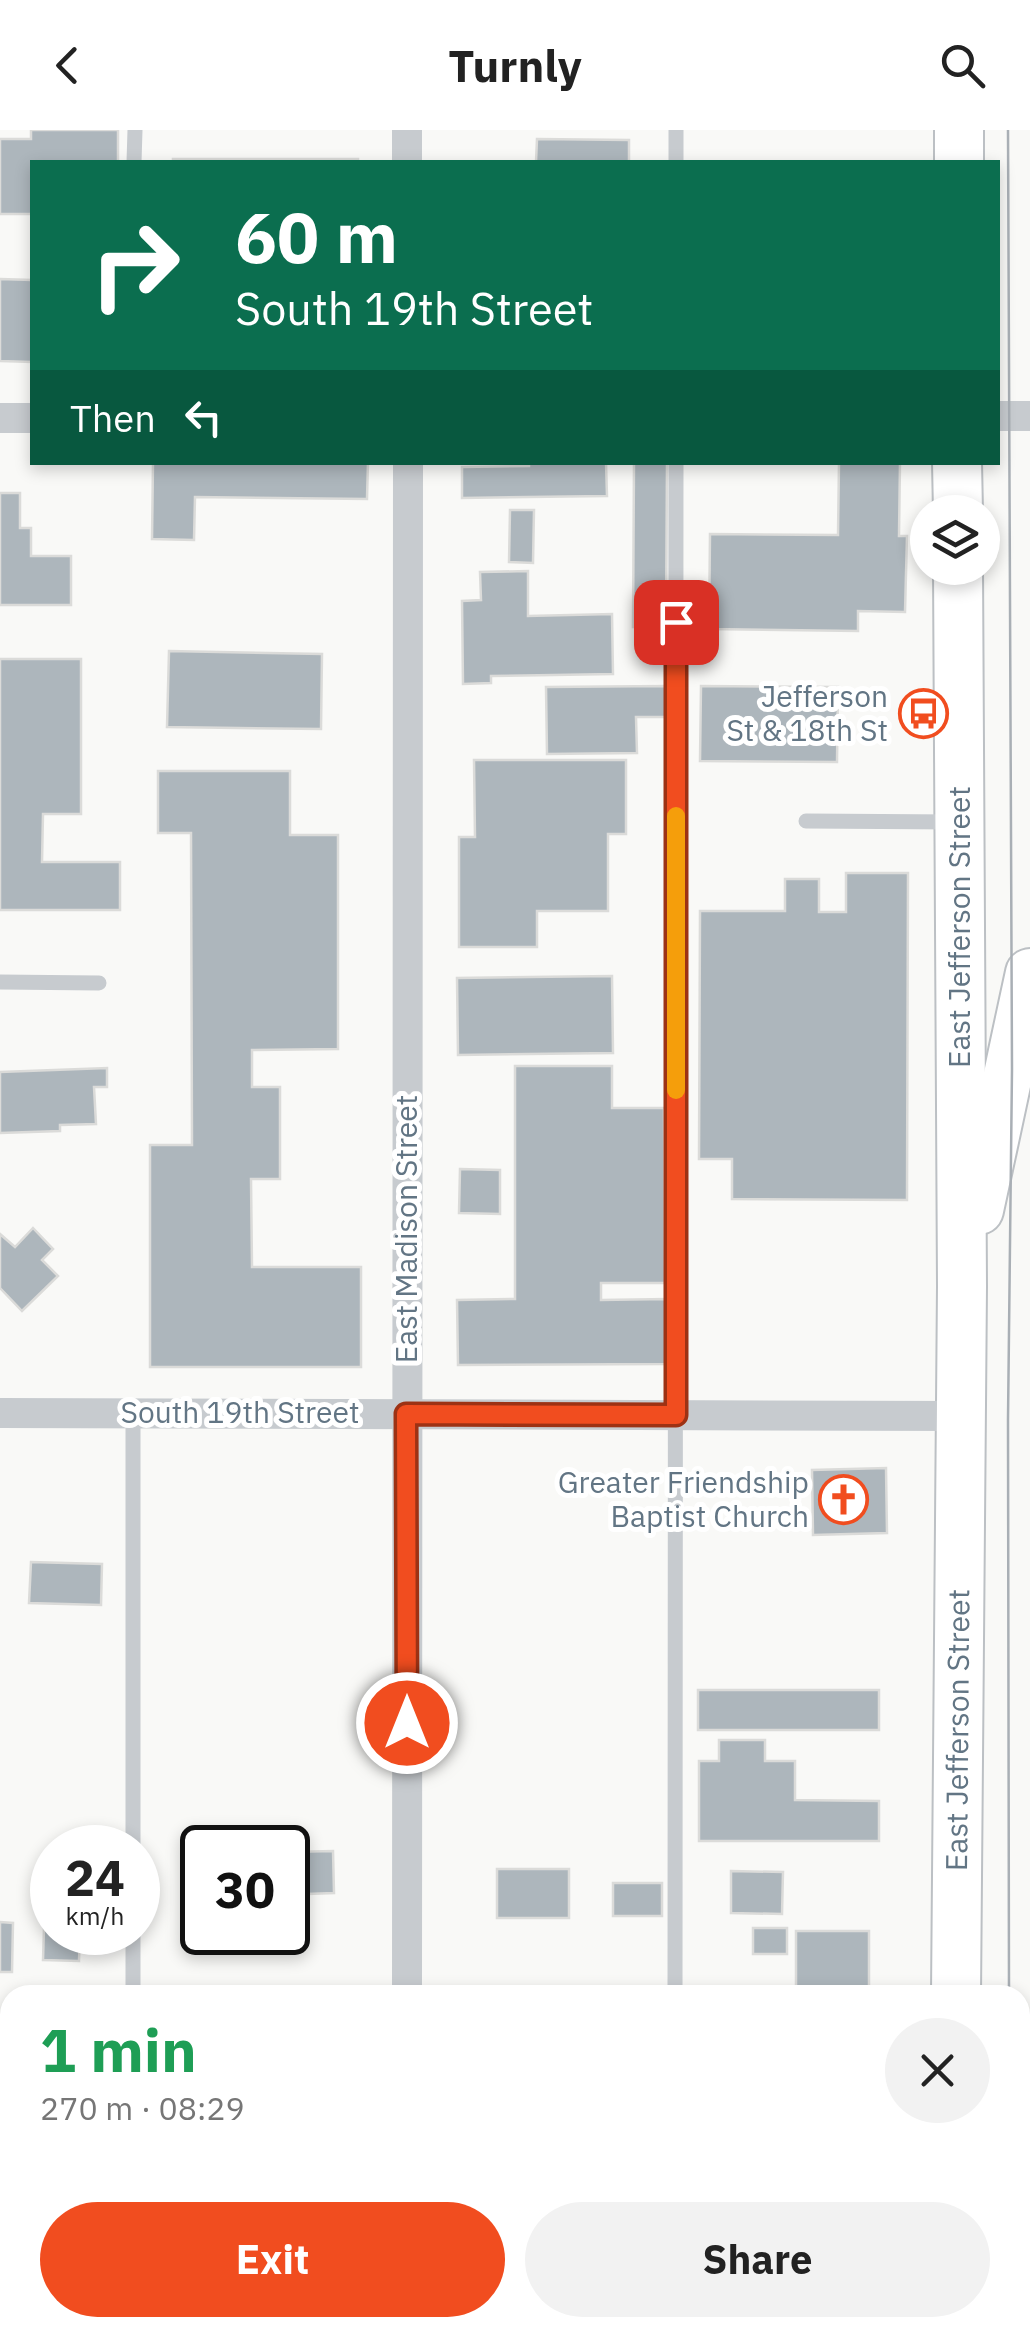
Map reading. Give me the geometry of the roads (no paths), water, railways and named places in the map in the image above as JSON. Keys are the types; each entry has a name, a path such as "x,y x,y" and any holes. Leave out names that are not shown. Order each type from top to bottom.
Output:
{"main road":[{"path":"959,130 959,160"},
{"path":"957,465 958,495"},
{"name":"East Jefferson Street","path":"956,1985 962,1286 958,585"},
{"name":"East Jefferson Street","path":"962,1286 1030,974"}],"street":[{"path":"407,130 407,160"},
{"path":"1000,416 1030,416"},
{"path":"0,418 30,418"},
{"name":"East Madison Street","path":"407,1985 408,465"},
{"name":"South 19th Street","path":"0,1413 960,1416"}],"lane":[{"path":"134,130 134,160"},
{"path":"676,130 676,160"},
{"path":"675,1985 676,465"},
{"path":"806,821 960,822"},
{"path":"0,982 99,983"},
{"path":"133,1413 133,1825"},
{"path":"133,1955 133,1985"}],"tram line":[{"path":"1008,130 1012,1069 1009,1985"}],"place":[{"name":"Jefferson St & 18th St","path":"923,714"},
{"name":"Greater Friendship Baptist Church","path":"844,1500"}]}
